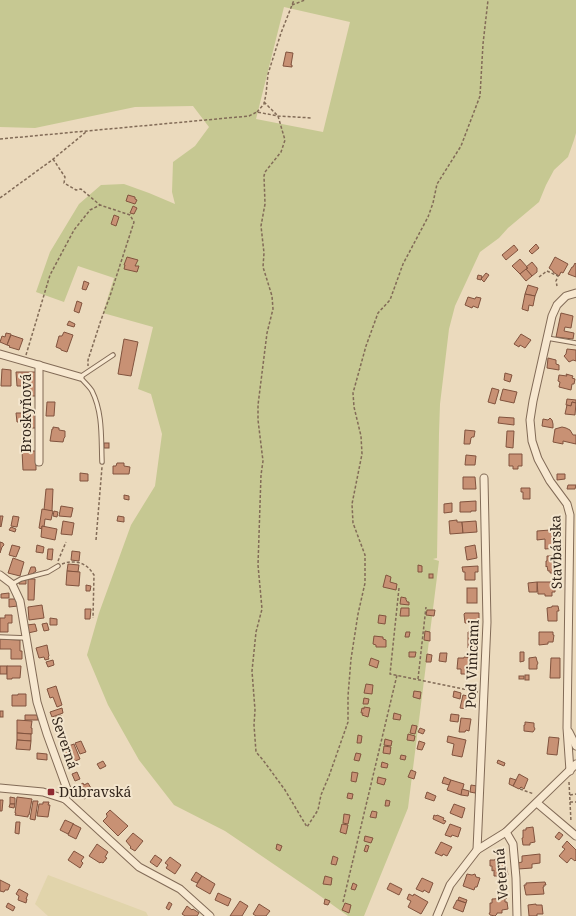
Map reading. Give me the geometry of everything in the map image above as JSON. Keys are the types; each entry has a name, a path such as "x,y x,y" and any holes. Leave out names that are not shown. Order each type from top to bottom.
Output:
{"street":[{"name":"Stavbárska","path":"569,771 567,728 570,515 567,504 550,481 538,459 532,441 530,420 552,316 557,305 566,296 576,293"},
{"name":"Broskyňová","path":"0,354 80,377"},
{"name":"Broskyňová","path":"39,365 39,462"},
{"name":"Pod Vinicami","path":"477,850 487,622 484,478"},
{"name":"Severná","path":"0,575 12,584 20,601 37,702 47,734 68,788 65,799"},
{"name":"Stavbárska","path":"567,728 576,746"},
{"path":"437,916 450,884 477,850 506,832 576,764"},
{"path":"0,788 44,792 65,799 139,867 180,888 210,916"},
{"path":"537,803 576,836"},
{"name":"Veterná","path":"506,832 513,844 517,916"}],"lane":[{"path":"547,338 576,343"},
{"path":"102,462 101,419 97,403 91,390 80,377 113,355"},
{"path":"12,584 21,579 48,572 58,566"},
{"path":"0,637 27,638"}],"path":[{"path":"0,138 249,116 257,112 264,104 268,74 281,33 294,0"},
{"path":"292,5 305,0"},
{"path":"264,102 278,116 285,140 281,152 265,172 265,204 261,226 264,253 263,267 272,296 273,309 267,333 258,405 258,420 263,461 261,475 258,565 262,609 256,632 252,671 255,710 254,725 256,752 285,790 307,827 318,810 321,795 348,722 348,696 351,658 365,583 365,555 353,523 352,504 362,454 361,436 354,407 353,393 366,346 378,314 390,300 403,264 428,217 433,204 437,184 461,146 480,96 483,44 488,0"},
{"path":"257,112 278,116 312,118"},
{"path":"0,198 53,159 87,131"},
{"path":"53,159 65,176 64,183 76,190 81,189 100,205 130,215 134,222 88,360 88,372"},
{"path":"24,361 50,275 74,230 90,210 100,205"},
{"path":"539,277 547,271 558,276 556,281 557,286"},
{"path":"96,540 102,462"},
{"path":"66,542 58,560 58,566 75,562 83,564 91,570 94,575 93,618"},
{"path":"399,588 390,674 484,693"},
{"path":"418,679 426,607"},
{"path":"343,902 397,675"},
{"path":"569,771 571,824"},
{"path":"520,788 536,795"},
{"path":"569,795 576,794"},
{"path":"570,802 576,802"}],"shaded area":[{"path":"48,875 146,912 148,916 48,916 35,904"}],"green space":[{"path":"0,0 576,0 576,133 568,157 554,170 539,202 508,228 499,238 480,252 455,306 449,329 440,404 437,558 433,559 439,561 408,808 364,916 348,916 225,831 174,805 139,760 108,705 87,655 99,613 131,525 155,486 162,434 151,394 138,389 153,327 103,313 114,278 78,266 64,302 36,292 50,252 79,204 101,185 124,184 175,204 172,192 173,162 195,146 209,127 193,106 135,107 35,128 0,127","holes":["284,7 350,22 323,132 256,119"]}],"building":[{"path":"286,52 293,53 292,67 283,66"},
{"path":"128,195 135,197 137,200 135,204 126,201"},
{"path":"133,206 137,208 134,214 130,213"},
{"path":"114,215 119,217 116,226 111,224"},
{"path":"536,244 539,248 532,254 529,251"},
{"path":"514,245 518,250 506,260 502,255"},
{"path":"127,257 138,260 135,266 139,266 137,272 124,269"},
{"path":"555,257 568,264 563,273 561,272 559,276 549,268"},
{"path":"520,259 528,268 520,274 512,266"},
{"path":"532,262 537,268 537,272 532,276 526,267"},
{"path":"575,263 576,264 576,277 568,274"},
{"path":"526,269 532,276 526,281 520,274"},
{"path":"486,273 489,275 484,282 481,279"},
{"path":"478,275 482,276 481,280 477,279"},
{"path":"84,281 89,283 86,290 82,289"},
{"path":"528,285 538,288 535,296 525,294"},
{"path":"525,294 535,296 533,306 529,305 528,311 522,309"},
{"path":"468,297 475,299 476,297 481,298 478,308 473,306 472,308 465,305"},
{"path":"77,301 82,303 79,313 74,311"},
{"path":"561,313 573,316 571,328 565,327 564,331 574,333 573,339 556,337"},
{"path":"69,321 75,324 74,327 67,325"},
{"path":"64,332 73,335 67,352 56,347 59,336 62,336"},
{"path":"6,333 11,334 7,345 0,342 2,336 5,337"},
{"path":"521,334 531,340 525,348 514,344"},
{"path":"11,335 23,339 19,350 7,345"},
{"path":"124,339 138,342 131,376 118,374"},
{"path":"567,349 576,350 576,361 573,360 569,362 564,356"},
{"path":"548,358 556,360 556,364 559,365 559,370 547,368"},
{"path":"2,369 11,370 11,386 1,386"},
{"path":"16,372 36,372 36,396 25,396 25,386 17,386"},
{"path":"505,373 512,375 510,382 504,380"},
{"path":"566,374 573,376 572,378 575,379 571,390 559,387 559,375 567,376"},
{"path":"492,388 499,390 495,404 488,402"},
{"path":"503,389 517,392 514,403 500,400"},
{"path":"567,399 576,400 576,403 572,402 571,406 566,405"},
{"path":"47,402 55,402 54,416 46,416"},
{"path":"572,402 576,403 575,415 565,414 567,405 571,406"},
{"path":"16,413 36,413 36,428 25,428 25,422 17,422"},
{"path":"499,417 514,418 514,425 498,423"},
{"path":"550,418 552,420 553,428 542,426 543,419 548,420"},
{"path":"53,427 65,431 63,442 50,441"},
{"path":"562,427 570,430 573,435 576,435 576,444 563,441 563,444 553,442 555,429"},
{"path":"465,430 475,431 474,437 471,438 470,444 464,444"},
{"path":"507,431 514,431 513,448 506,447"},
{"path":"104,443 109,443 109,448 104,448"},
{"path":"22,451 36,451 36,470 23,470"},
{"path":"509,454 522,454 522,466 518,466 518,469 513,469 513,466 509,466"},
{"path":"466,455 476,456 475,465 465,465"},
{"path":"117,463 124,463 124,466 130,467 129,474 113,474 113,466 116,466"},
{"path":"80,473 88,474 88,481 80,481"},
{"path":"557,474 565,474 565,479 557,480"},
{"path":"463,477 475,477 476,489 463,489"},
{"path":"568,485 576,485 575,489 567,489"},
{"path":"521,488 530,488 530,499 523,499 523,492 521,492"},
{"path":"46,489 53,489 52,511 44,510"},
{"path":"124,495 129,496 129,500 124,499"},
{"path":"476,501 476,511 460,512 460,502"},
{"path":"452,503 452,512 444,513 444,504"},
{"path":"61,506 73,508 71,517 59,516"},
{"path":"42,509 53,511 51,520 45,519 44,527 42,526 42,529 39,528"},
{"path":"54,511 58,512 57,517 53,516"},
{"path":"0,516 3,516 1,527 0,526"},
{"path":"13,516 19,517 17,527 11,526"},
{"path":"118,516 124,517 124,522 117,521"},
{"path":"457,520 457,522 462,522 463,533 450,534 449,521"},
{"path":"63,521 74,523 72,535 61,534"},
{"path":"476,521 477,532 463,533 462,522"},
{"path":"42,526 57,529 55,540 41,537"},
{"path":"11,527 16,529 15,532 9,530"},
{"path":"550,530 550,532 556,532 557,548 545,549 545,539 537,540 537,531"},
{"path":"0,542 4,545 0,553"},
{"path":"12,545 20,547 16,557 9,555"},
{"path":"37,545 44,547 43,553 36,552"},
{"path":"475,545 477,558 467,560 465,547"},
{"path":"48,549 53,549 52,560 47,559"},
{"path":"72,551 80,552 79,561 71,560"},
{"path":"547,556 556,556 556,560 558,560 557,571 554,571 554,573 550,573 547,566 546,567"},
{"path":"13,558 24,562 20,576 8,573"},
{"path":"68,564 79,565 78,572 67,571"},
{"path":"418,565 422,566 422,572 418,572"},
{"path":"478,566 478,572 475,572 475,580 465,580 465,572 463,572 462,567"},
{"path":"31,567 35,567 36,571 28,575"},
{"path":"67,571 80,572 79,586 66,585"},
{"path":"429,574 433,574 433,578 429,578"},
{"path":"386,575 391,577 390,582 397,584 396,590 383,587"},
{"path":"28,579 35,579 34,600 28,600"},
{"path":"26,580 26,584 19,584 19,581"},
{"path":"537,582 555,582 555,592 552,592 552,596 538,594"},
{"path":"537,582 537,592 529,592 528,583"},
{"path":"86,585 91,586 90,591 86,591"},
{"path":"467,588 477,588 477,603 467,603"},
{"path":"9,593 9,598 1,598 1,594"},
{"path":"401,597 406,598 409,605 400,604"},
{"path":"9,599 15,599 18,606 9,607"},
{"path":"42,605 44,618 29,620 28,607"},
{"path":"558,606 559,611 557,611 557,621 548,621 547,608"},
{"path":"401,608 409,608 409,616 400,616"},
{"path":"85,609 91,609 90,619 85,619"},
{"path":"427,610 435,610 434,616 426,615"},
{"path":"465,613 479,613 479,623 465,623"},
{"path":"5,615 12,615 12,623 8,623 8,632 0,632 0,618 5,618"},
{"path":"379,615 386,616 385,624 378,623"},
{"path":"50,618 57,619 57,625 50,625"},
{"path":"47,623 49,630 44,631 42,624"},
{"path":"35,624 37,631 28,633 27,625"},
{"path":"425,631 430,632 430,641 424,640"},
{"path":"406,632 410,632 409,637 405,637"},
{"path":"468,632 478,632 477,648 468,648"},
{"path":"539,632 553,632 553,642 539,645"},
{"path":"374,636 383,637 383,639 386,640 386,647 376,647 376,645 373,644"},
{"path":"0,639 20,640 22,659 11,659 11,649 0,649"},
{"path":"47,645 49,659 45,660 44,657 39,658 36,648"},
{"path":"409,652 416,652 415,657 409,657"},
{"path":"520,652 524,652 524,661 520,662"},
{"path":"440,653 447,653 446,662 439,661"},
{"path":"427,654 432,655 431,662 426,662"},
{"path":"536,657 538,663 537,669 529,669 529,658"},
{"path":"371,658 379,661 377,668 369,665"},
{"path":"458,658 473,658 473,666 468,666 468,674 461,674 461,669 457,669"},
{"path":"551,658 560,658 560,678 550,678"},
{"path":"53,660 54,665 48,667 46,662"},
{"path":"0,666 7,666 7,674 0,674"},
{"path":"7,666 21,666 20,678 7,679"},
{"path":"525,675 529,675 529,680 525,680"},
{"path":"519,676 524,676 524,679 519,679"},
{"path":"366,684 373,685 372,694 364,693"},
{"path":"56,686 62,705 57,707 53,697 50,698 47,689"},
{"path":"414,691 421,692 420,699 413,697"},
{"path":"454,691 461,693 460,699 453,697"},
{"path":"26,694 26,706 12,706 12,695"},
{"path":"463,695 473,697 471,707 467,707 467,709 460,708"},
{"path":"364,698 369,699 368,704 363,704"},
{"path":"364,707 370,708 368,717 362,715 363,713 361,713 362,708 364,709"},
{"path":"62,708 63,713 52,717 50,712"},
{"path":"0,711 3,711 3,717 0,717"},
{"path":"394,713 401,715 400,720 393,719"},
{"path":"451,714 459,715 458,722 450,721"},
{"path":"25,715 37,715 38,720 25,720"},
{"path":"61,715 62,719 54,721 53,718"},
{"path":"461,718 471,719 469,731 466,730 465,732 459,732"},
{"path":"17,720 32,721 32,734 17,733"},
{"path":"525,722 534,723 535,729 533,732 524,731"},
{"path":"412,725 417,726 415,734 410,733"},
{"path":"420,728 425,730 423,734 418,732"},
{"path":"17,733 31,734 31,741 17,740"},
{"path":"408,734 415,736 414,741 407,740"},
{"path":"358,735 362,736 361,743 357,743"},
{"path":"448,736 466,740 462,757 452,755 454,744 447,742"},
{"path":"549,737 559,738 557,755 547,754"},
{"path":"385,739 392,741 391,746 384,745"},
{"path":"17,740 31,741 30,750 16,749"},
{"path":"81,741 86,752 80,754 75,743"},
{"path":"419,741 425,743 422,750 417,749"},
{"path":"74,744 80,759 70,763 63,748"},
{"path":"384,746 391,747 390,754 383,753"},
{"path":"37,753 47,754 47,760 37,759"},
{"path":"356,753 361,754 359,761 354,760"},
{"path":"401,755 406,756 405,760 400,759"},
{"path":"498,760 505,763 504,766 497,763"},
{"path":"103,761 106,766 100,769 97,764"},
{"path":"382,762 388,764 387,768 381,767"},
{"path":"411,770 416,772 414,779 408,777"},
{"path":"77,772 80,779 75,781 72,774"},
{"path":"352,772 358,773 356,782 351,781"},
{"path":"519,774 528,779 524,789 521,787 519,789 513,786"},
{"path":"378,777 386,779 384,785 377,783"},
{"path":"444,777 451,780 449,785 442,783"},
{"path":"510,778 516,780 513,786 509,784"},
{"path":"451,780 464,784 461,795 447,790"},
{"path":"83,783 84,785 88,783 94,793 84,799 77,789 81,787 80,785"},
{"path":"471,785 477,786 475,793 470,792"},
{"path":"462,789 469,791 468,796 461,795"},
{"path":"427,792 436,796 434,801 425,798"},
{"path":"348,793 353,794 352,799 347,798"},
{"path":"10,797 15,798 15,804 10,804"},
{"path":"17,797 32,799 28,817 15,815"},
{"path":"0,800 3,800 2,811 0,811"},
{"path":"386,800 390,801 389,806 385,806"},
{"path":"33,801 38,801 35,820 30,819"},
{"path":"43,802 49,802 48,805 50,805 48,817 37,816 39,804 43,804"},
{"path":"10,804 15,804 14,808 9,807"},
{"path":"454,804 465,808 462,818 450,813"},
{"path":"110,810 128,826 118,836 103,821 107,817 106,814"},
{"path":"372,811 377,812 376,818 370,817"},
{"path":"344,814 350,815 348,824 343,823"},
{"path":"434,815 444,818 443,820 446,821 444,824 433,819"},
{"path":"65,820 74,824 68,834 60,830"},
{"path":"16,822 20,822 19,834 15,833"},
{"path":"73,824 81,828 76,839 68,835"},
{"path":"342,824 348,825 346,834 340,832"},
{"path":"450,824 461,828 458,837 445,835"},
{"path":"533,827 535,842 530,843 530,845 523,845 523,830"},
{"path":"559,832 563,835 559,840 555,837"},
{"path":"133,833 143,841 135,851 130,848 131,847 126,841"},
{"path":"365,836 373,838 371,843 364,841"},
{"path":"567,841 576,850 576,860 575,861 571,858 567,863 559,856 565,849 562,847"},
{"path":"441,842 452,847 447,856 443,854 442,856 435,853"},
{"path":"97,844 108,852 105,857 107,858 103,863 100,863 89,856"},
{"path":"277,844 282,846 280,851 276,849"},
{"path":"366,845 369,846 367,852 364,851"},
{"path":"74,851 84,857 81,861 83,863 80,868 68,860"},
{"path":"540,854 540,863 532,864 532,868 518,869 518,863 522,862 522,856"},
{"path":"155,855 162,860 157,867 150,862"},
{"path":"333,856 338,858 336,865 331,864"},
{"path":"170,857 181,865 175,874 166,868 168,865 165,863"},
{"path":"495,859 500,861 503,860 506,864 508,875 505,875 503,878 500,876 494,876 494,870 492,871 492,866 490,866 490,860"},
{"path":"196,872 202,876 197,883 191,880"},
{"path":"467,874 475,874 476,877 480,878 477,887 475,887 474,890 463,886"},
{"path":"202,876 215,884 210,894 196,886"},
{"path":"325,876 332,878 331,885 323,884"},
{"path":"422,878 433,883 429,893 424,890 423,892 416,889"},
{"path":"0,880 10,885 8,890 5,890 4,892 0,891"},
{"path":"545,882 546,885 543,887 544,894 526,895 524,885 526,885 526,883"},
{"path":"353,883 357,885 355,890 351,889"},
{"path":"390,883 402,889 399,895 387,889"},
{"path":"19,889 28,894 26,903 18,900 19,896 16,894"},
{"path":"218,893 231,899 228,906 215,900"},
{"path":"409,894 413,896 414,894 428,902 421,914 408,907 411,901 407,899"},
{"path":"459,897 467,900 466,903 458,900"},
{"path":"505,898 508,909 502,910 502,913 497,913 495,916 490,915 490,903 492,903 492,899"},
{"path":"325,899 330,901 328,905 324,904"},
{"path":"457,900 466,903 463,912 453,908"},
{"path":"240,901 248,906 242,916 230,916"},
{"path":"169,902 172,904 169,910 166,908"},
{"path":"8,903 15,907 13,911 6,907"},
{"path":"345,903 351,905 349,913 342,910"},
{"path":"259,904 270,911 266,916 256,916 253,914"},
{"path":"528,905 542,905 543,914 529,916"},
{"path":"187,906 199,913 197,916 185,916 182,914"}],"place":[{"name":"Dúbravská","path":"51,792"}]}
